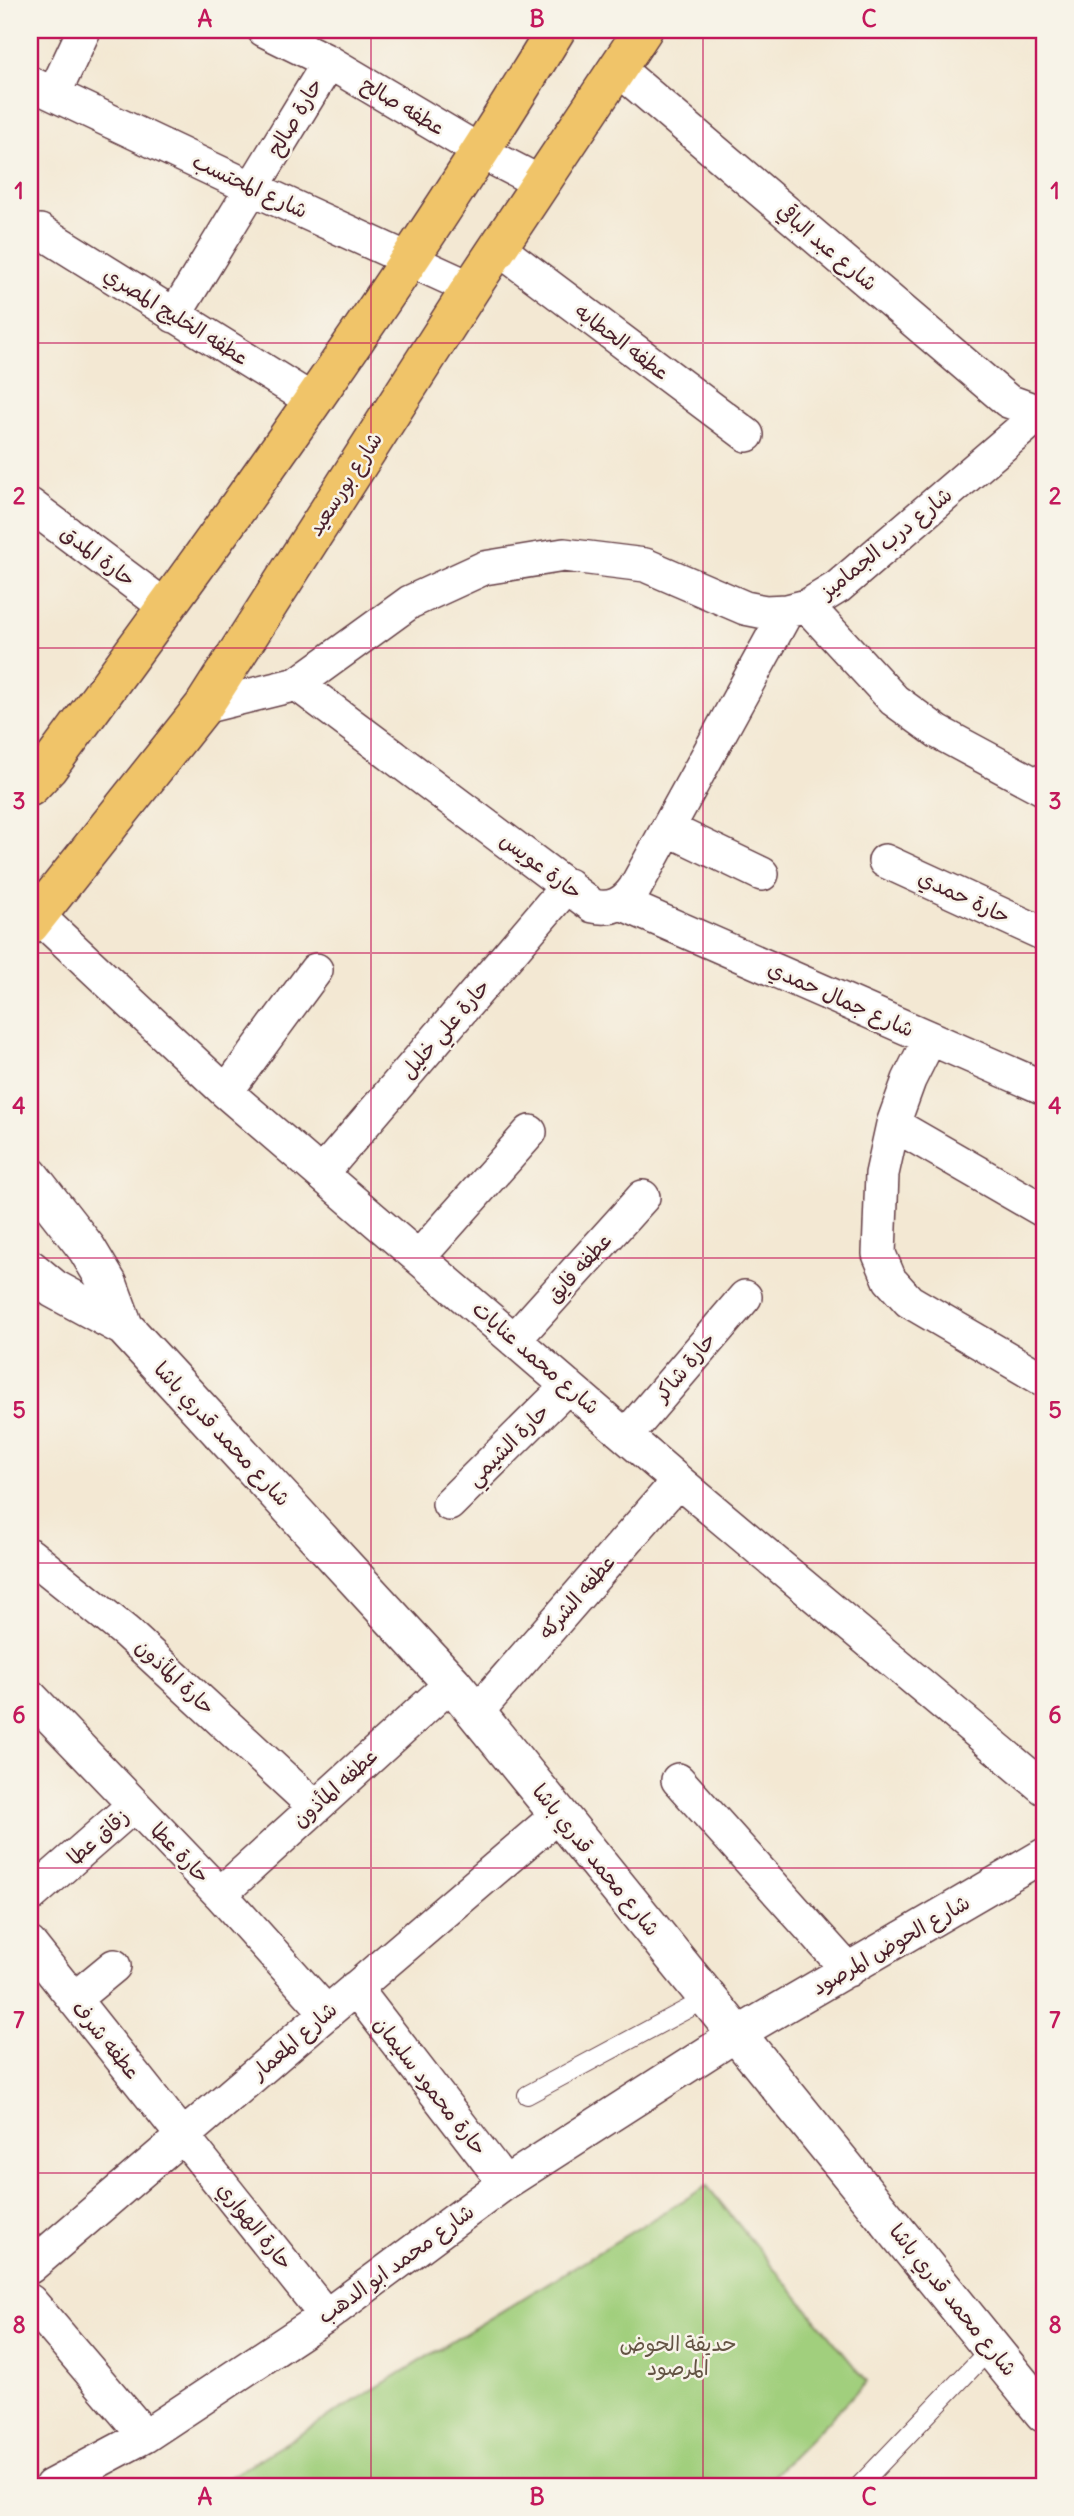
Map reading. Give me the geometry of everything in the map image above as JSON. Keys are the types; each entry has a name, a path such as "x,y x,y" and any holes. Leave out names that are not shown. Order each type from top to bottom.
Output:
{"main road":[{"path":"36,770 166,607 313,401 411,259 556,30"},
{"name":"شارع بورسعيد","path":"34,920 203,706 471,288 643,30"}],"street":[{"path":"42,89 84,30"},
{"name":"عطفه صالح","path":"266,30 329,62 481,152 541,183"},
{"name":"حارة صالح","path":"174,316 329,62"},
{"name":"شارع عبد الباقي","path":"617,68 1008,401 1043,413"},
{"name":"شارع المحتسب","path":"42,89 471,288"},
{"name":"عطفه الخليج المصري","path":"40,231 313,401"},
{"name":"عطفه الحطابه","path":"498,248 747,435"},
{"name":"شارع درب الجماميز","path":"797,608 838,587 1043,413"},
{"name":"حارة المدق","path":"30,505 166,607"},
{"path":"203,706 297,684 410,603 484,568 564,555 645,565 745,608 765,612 797,608"},
{"path":"797,608 894,700 938,732 1044,789"},
{"path":"621,903 635,888 797,608"},
{"name":"حارة عويس","path":"297,684 593,906 612,907 621,903"},
{"path":"668,829 762,874"},
{"name":"حارة حمدي","path":"885,860 1044,934"},
{"name":"حارة علي خليل","path":"321,1173 568,886"},
{"name":"شارع جمال حمدي","path":"621,903 930,1038 909,1080 893,1124 882,1174 879,1254 890,1280 909,1301 1044,1380"},
{"name":"شارع محمد عنايات","path":"34,920 226,1091 678,1481 1044,1788"},
{"path":"226,1091 316,970"},
{"path":"930,1038 1044,1088"},
{"path":"893,1124 1044,1211"},
{"path":"419,1257 530,1132"},
{"name":"شارع محمد قدري باشا","path":"30,1175 87,1249 108,1284 124,1327"},
{"name":"عطفه فايق","path":"514,1340 643,1197"},
{"name":"شارع محمد قدري باشا","path":"30,1269 54,1289 124,1327 452,1683 992,2348 1038,2394"},
{"name":"حارة شاكر","path":"626,1436 745,1297"},
{"name":"حارة الشيمي","path":"449,1504 568,1386"},
{"name":"عطفه الشركه","path":"476,1713 678,1481"},
{"name":"حارة المأذون","path":"30,1555 126,1632 315,1807"},
{"name":"عطفه المأذون","path":"220,1894 452,1683"},
{"name":"حارة عطا","path":"30,1696 220,1894 327,2013"},
{"path":"678,1780 848,1970"},
{"name":"زقاق عطا","path":"30,1896 134,1805"},
{"name":"شارع المعمار","path":"30,2267 559,1814"},
{"name":"شارع الحوض المرصود","path":"737,2034 1044,1855"},
{"name":"عطفه شرف","path":"30,1944 183,2136"},
{"path":"74,2000 114,1966"},
{"name":"حارة محمود سليمان","path":"355,1988 505,2183"},
{"name":"شارع محمد ابو الدهب","path":"51,2486 145,2436 326,2316 505,2183 737,2034"},
{"name":"حارة الهواري","path":"183,2136 326,2316"},
{"path":"35,2315 145,2436"}],"lane":[{"path":"527,2095 708,1998"},
{"path":"859,2486 992,2348"}],"green space":[{"name":"حديقة الحوض المرصود","path":"707,2186 867,2382 763,2486 215,2486"}]}
